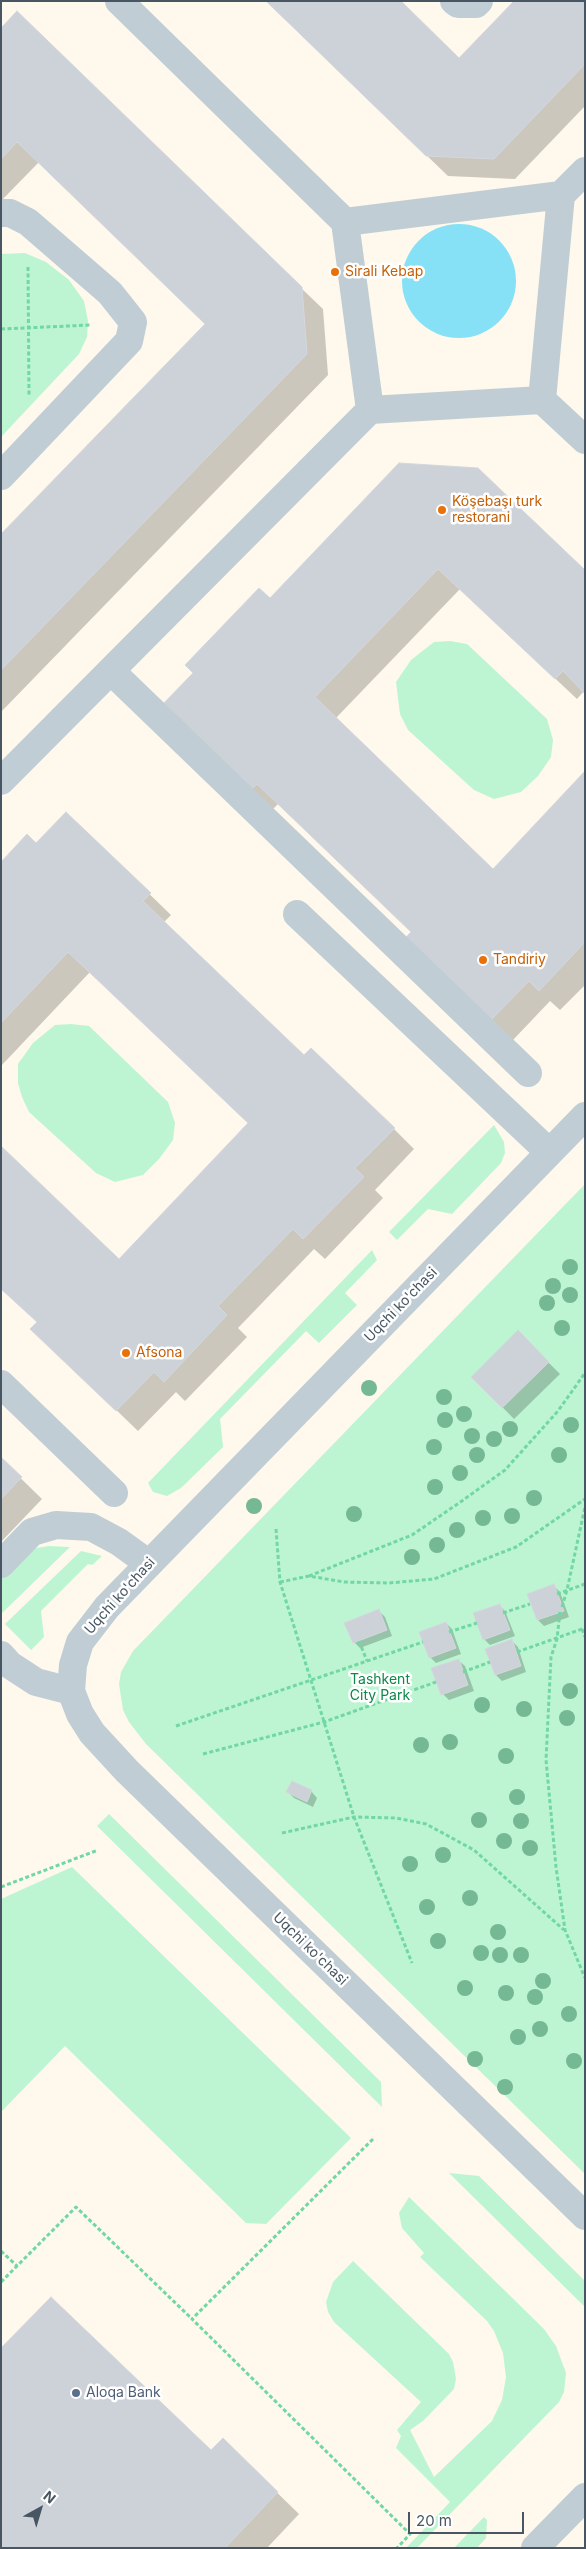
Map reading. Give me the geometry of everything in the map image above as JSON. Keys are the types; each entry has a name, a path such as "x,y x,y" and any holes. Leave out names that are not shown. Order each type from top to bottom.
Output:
{"street":[{"path":"119,1 345,222 370,410"},
{"path":"454,1 458,4 476,4 479,1"},
{"path":"345,222 561,195 585,171"},
{"path":"542,400 561,195"},
{"path":"1,213 10,212 28,222 110,293 133,322 129,341 1,476"},
{"path":"1,781 112,672 370,410 542,400 585,440"},
{"path":"112,672 528,1073"},
{"path":"297,914 550,1152"},
{"name":"Uqchi ko'chasi","path":"585,1116 148,1563 85,1633 76,1653 71,1691 80,1714 89,1728 127,1771 585,2216"},
{"path":"1,1384 114,1493"},
{"path":"1,1564 32,1532 56,1525 91,1526 119,1542 148,1563"},
{"path":"1,1655 10,1665 36,1682 71,1691"},
{"path":"535,2548 585,2497"}],"path":[{"path":"28,222 29,447"},
{"path":"1,329 133,322"},
{"path":"280,1582 309,1576 412,1535 459,1504 505,1470 558,1411 585,1373"},
{"path":"309,1576 353,1582 389,1583 434,1579 516,1547 585,1499"},
{"path":"562,1607 585,1507"},
{"path":"276,1529 280,1582 354,1816 412,1963"},
{"path":"557,1594 585,1584"},
{"path":"503,1613 530,1604"},
{"path":"560,1612 557,1639 551,1657 546,1760 564,1930 585,1978"},
{"path":"450,1632 477,1623"},
{"path":"516,1652 583,1629 585,1637"},
{"path":"359,1641 368,1661"},
{"path":"176,1726 423,1642"},
{"path":"463,1672 490,1662"},
{"path":"203,1754 324,1722 436,1682"},
{"path":"282,1833 354,1816 426,1824 474,1850 564,1930"},
{"path":"1,1887 98,1850"},
{"path":"192,2319 373,2139"},
{"path":"1,2282 76,2206 410,2534 397,2548"},
{"path":"1,2250 17,2266"}],"shaded area":[{"path":"1,1 585,1 585,2548 1,2548"}],"green space":[{"path":"25,253 46,262 69,280 84,301 88,321 87,337 79,354 1,437 1,254"},
{"path":"450,641 467,644 547,719 553,740 551,757 538,776 521,792 494,799 474,790 408,730 400,714 396,682 411,660 434,642"},
{"path":"55,1025 89,1026 168,1102 175,1123 173,1140 159,1159 143,1175 115,1182 96,1173 29,1112 18,1083 18,1064 33,1043"},
{"path":"494,1125 504,1142 505,1153 501,1163 452,1214 428,1209 397,1240 389,1232"},
{"name":"Tashkent City Park","path":"585,1184 585,2174 146,1744 129,1722 123,1710 119,1684 121,1672 133,1651"},
{"path":"372,1250 377,1260 345,1293 357,1305 319,1343 306,1331 220,1419 223,1447 181,1488 167,1496 153,1492 148,1483"},
{"path":"49,1546 70,1547 1,1614 1,1577 30,1549"},
{"path":"81,1551 102,1556 92,1565 88,1564 41,1611 44,1637 31,1650 5,1624"},
{"path":"109,1814 381,2082 382,2107 97,1826"},
{"path":"72,1867 351,2138 266,2224 246,2223 65,2046 1,2112 1,1899"},
{"path":"449,2173 479,2176 585,2281 585,2307"},
{"path":"409,2197 544,2329 556,2346 566,2373 564,2392 559,2402 417,2548 406,2548 450,2502 396,2448 401,2436 397,2430 421,2402 334,2322 328,2312 326,2302 333,2282 353,2261 449,2354 453,2362 456,2379 454,2389 423,2421 410,2430 434,2477 492,2421 502,2400 506,2377 503,2353 494,2331 487,2321 420,2257 424,2253 402,2228 399,2213"},
{"path":"484,2517 487,2520 486,2538 477,2548 454,2548"}],"water":[{"path":"459,224 481,228 499,241 512,259 516,281 512,303 499,321 481,334 459,338 437,334 419,321 406,303 402,281 406,259 419,241 437,228"}],"building":[{"path":"266,1 401,1 459,58 514,1 585,1 585,64 494,159 426,156"},
{"path":"17,11 302,287 307,354 1,670 1,534 205,324 17,142 1,159 1,28"},
{"path":"399,463 478,468 585,570 585,694 563,671 555,679 438,569 315,697 493,869 585,771 585,942 539,991 529,981 491,1020 405,938 411,932 257,784 249,792 160,707 193,673 185,665 259,588 270,598"},
{"path":"66,812 151,893 143,901 170,927 304,1055 311,1048 395,1128 355,1168 364,1177 303,1239 293,1229 218,1306 227,1315 164,1382 154,1372 116,1411 30,1329 37,1322 1,1289 1,1146 119,1259 248,1123 68,952 1,1023 1,862 27,834 36,843"},
{"path":"518,1330 549,1362 502,1408 471,1377"},
{"path":"1,1457 22,1477 1,1499"},
{"path":"554,1584 564,1611 537,1620 527,1594"},
{"path":"500,1604 510,1630 483,1640 473,1613"},
{"path":"379,1609 387,1630 353,1643 344,1623"},
{"path":"446,1622 456,1648 429,1658 419,1632"},
{"path":"512,1639 521,1666 495,1675 485,1649"},
{"path":"459,1659 468,1685 441,1695 431,1668"},
{"path":"292,1781 312,1790 307,1802 286,1792"},
{"name":"Aloqa Bank","path":"51,2297 211,2450 223,2438 278,2492 225,2548 1,2548 1,2348"}],"place":[{"name":"Sirali Kebap","path":"335,272"},
{"name":"Köşebaşı turk restorani","path":"442,510"},
{"name":"Tandiriy","path":"483,960"},
{"name":"Afsona","path":"126,1353"},
{"name":"Aloqa Bank","path":"76,2393"}]}
